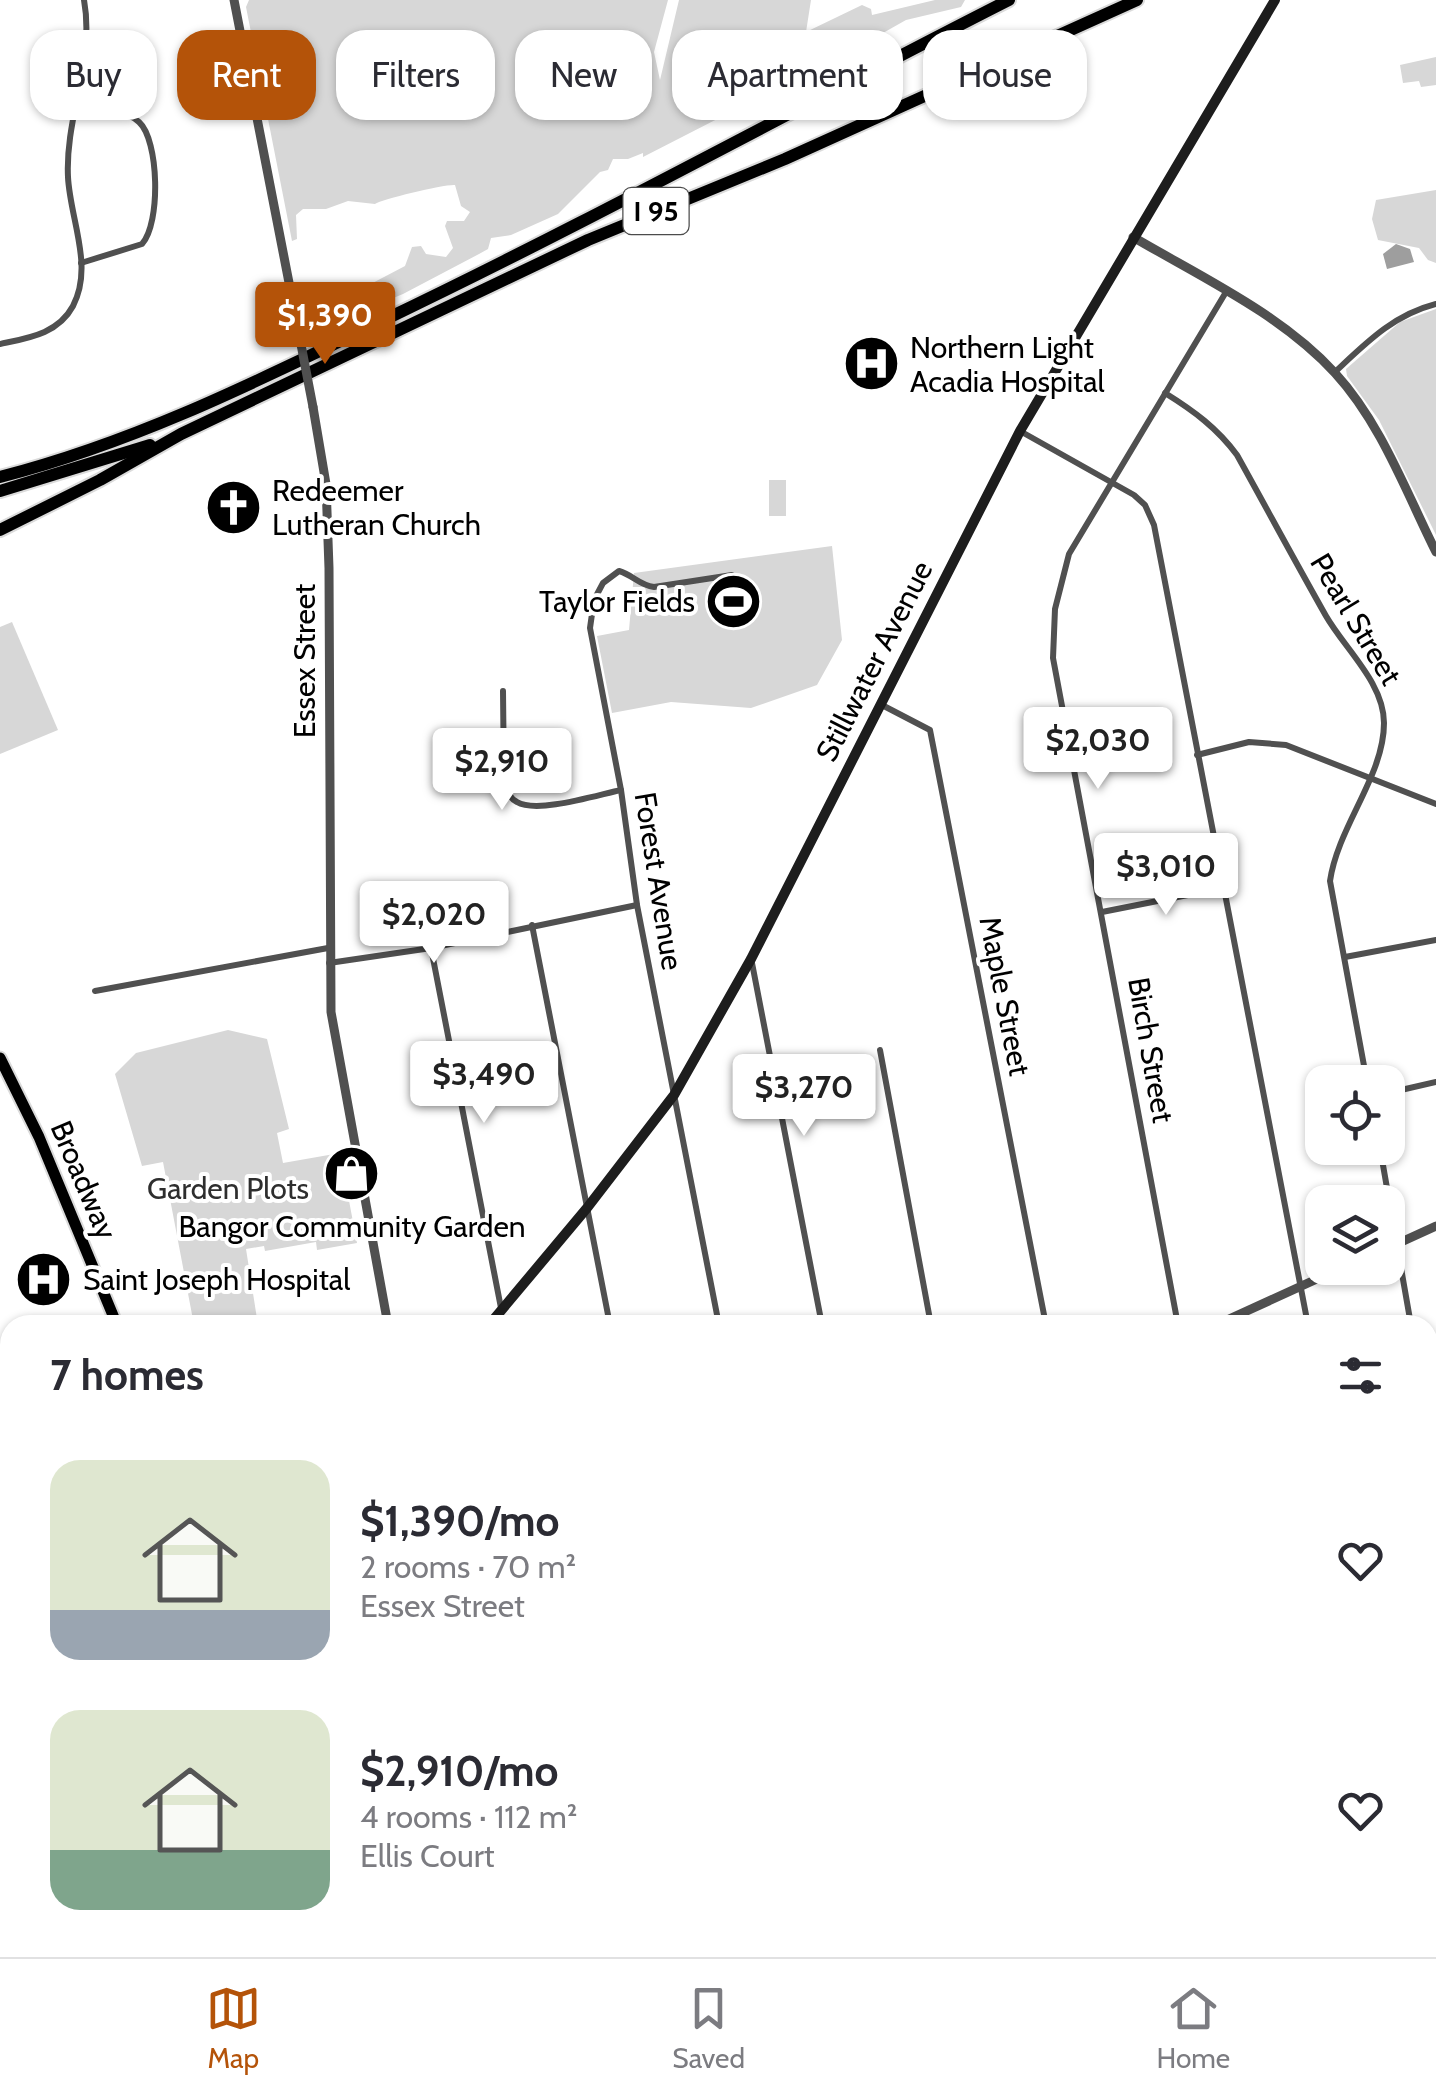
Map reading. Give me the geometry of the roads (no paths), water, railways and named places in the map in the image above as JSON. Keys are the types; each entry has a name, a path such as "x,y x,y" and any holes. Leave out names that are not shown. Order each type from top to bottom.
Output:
{"highway":[{"name":"I 95","path":"0,474 127,438 234,392 516,256 1009,0"},
{"name":"I 95","path":"0,491 74,471 181,434 588,240 785,159 1138,0"},
{"path":"0,530 181,434"}],"main road":[{"name":"Stillwater Avenue","path":"497,1315 587,1208 674,1095 751,959 1020,431 1275,0"},
{"name":"Broadway","path":"0,1058 39,1138 113,1315"}],"street":[{"path":"84,0 86,30"},
{"name":"Essex Street","path":"234,0 326,484 331,1012 386,1315"},
{"path":"0,344 39,335 65,316 82,280 68,179 75,120"},
{"path":"81,263 142,244 154,224 150,136 136,120"},
{"path":"1134,237 1260,312 1335,372 1378,434 1436,552"},
{"name":"Birch Street","path":"1176,1315 1053,653 1055,609 1069,554 1226,292"},
{"path":"1335,372 1378,331 1400,317 1436,304"},
{"name":"Pearl Street","path":"1165,393 1202,417 1237,456 1329,622 1381,702 1384,723 1380,746 1333,860 1332,902 1364,1065"},
{"path":"1020,431 1134,495 1145,505 1154,525 1306,1315"},
{"name":"Forest Avenue","path":"717,1315 637,905 621,790 590,628 594,600 602,584 619,572 654,587 732,575"},
{"path":"504,691 504,782 509,796 519,804 534,807 621,790"},
{"name":"Maple Street","path":"880,704 930,730 1044,1315"},
{"path":"1197,755 1266,742 1286,745 1436,804"},
{"path":"1102,912 1224,888"},
{"path":"328,964 431,948 637,905"},
{"path":"532,925 608,1315"},
{"path":"1345,957 1436,940"},
{"path":"95,991 328,948"},
{"path":"431,948 502,1315"},
{"path":"751,959 820,1315"},
{"path":"880,1050 929,1315"},
{"path":"1405,1089 1436,1082"},
{"path":"1405,1241 1436,1226"},
{"path":"1236,1315 1305,1282"},
{"path":"1401,1285 1409,1315"}],"place":[{"name":"Northern Light Acadia Hospital","path":"871,364"},
{"name":"Redeemer Lutheran Church","path":"233,507"},
{"name":"Taylor Fields","path":"734,601"},
{"name":"Bangor Community Garden","path":"352,1173"},
{"name":"Saint Joseph Hospital","path":"44,1279"}],"park label":[{"name":"Garden Plots","path":"228,1188"}]}
